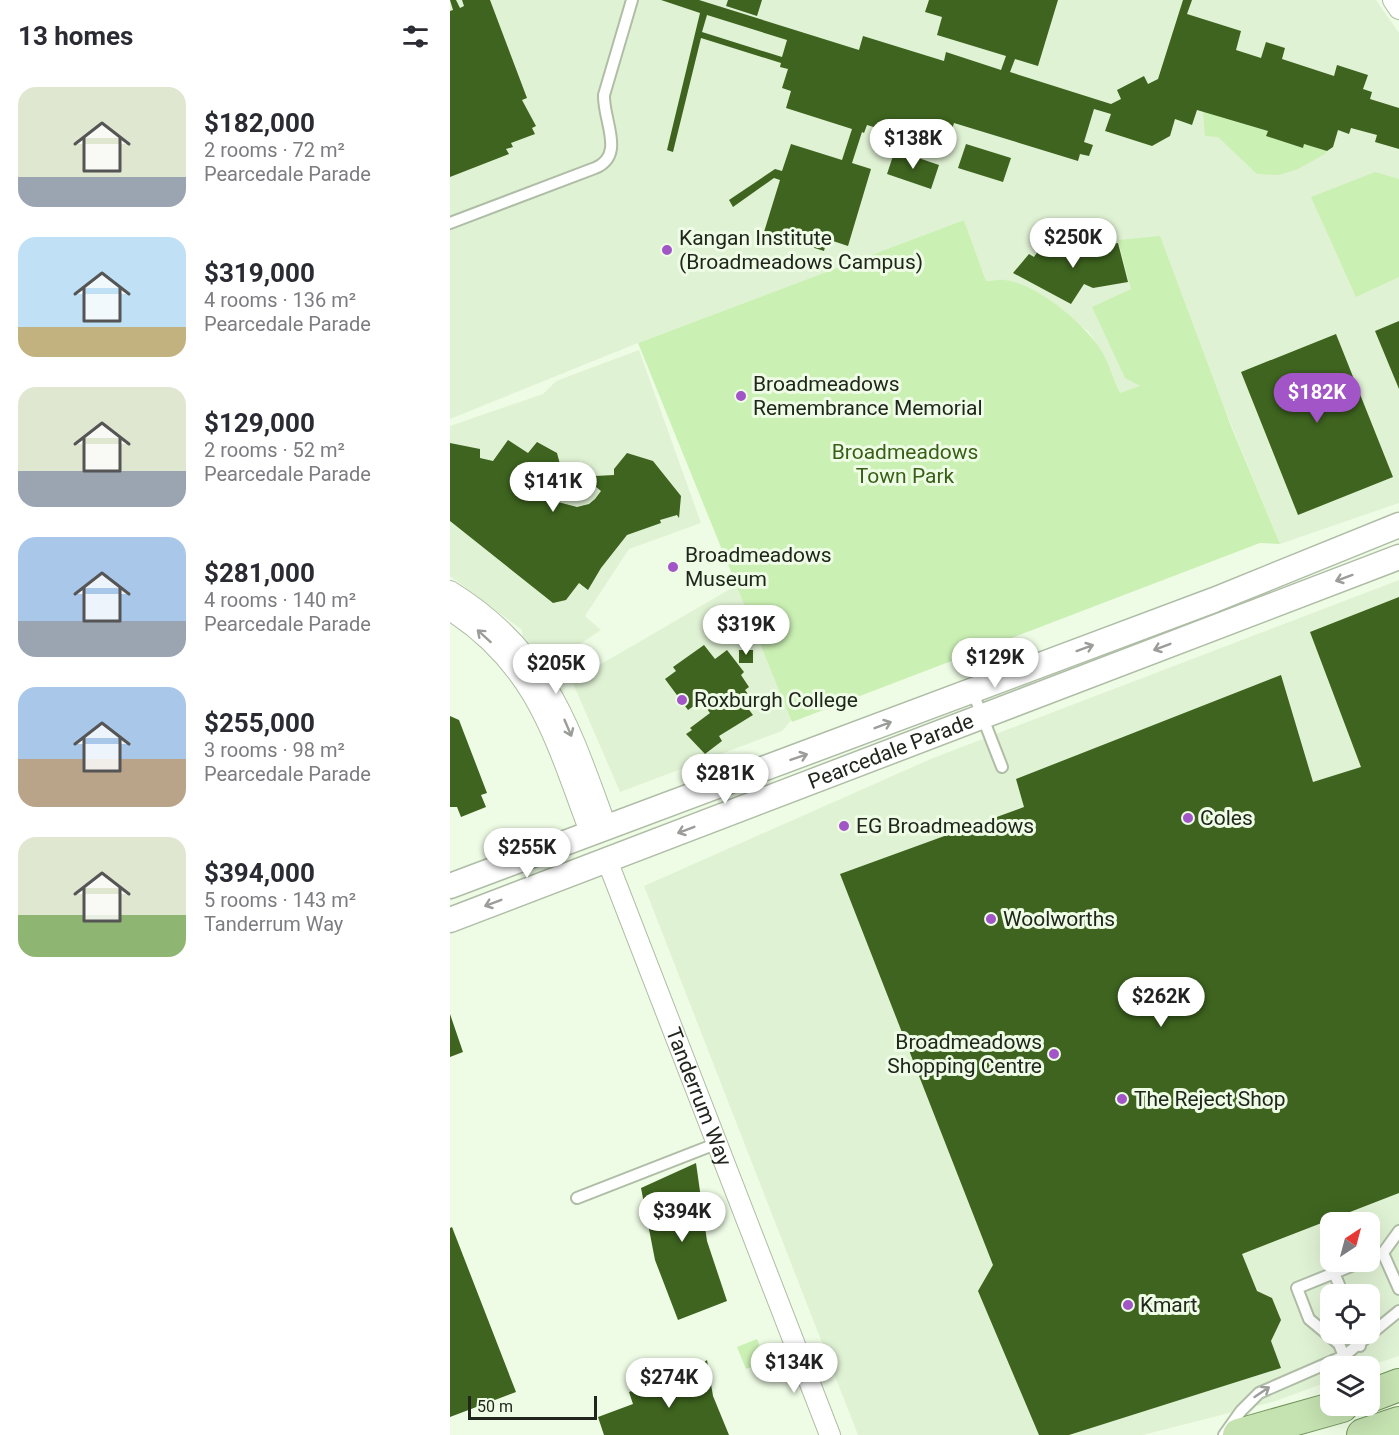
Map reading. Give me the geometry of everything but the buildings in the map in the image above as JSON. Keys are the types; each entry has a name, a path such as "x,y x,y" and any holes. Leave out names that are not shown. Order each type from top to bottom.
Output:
{"main road":[{"path":"1380,1392 1399,1385"},
{"path":"1239,1435 1320,1412"},
{"path":"1363,1435 1399,1423"}],"street":[{"path":"1393,0 1399,9"},
{"name":"Pearcedale Parade","path":"450,886 598,829 819,750 1214,600 1399,525"},
{"name":"Pearcedale Parade","path":"450,920 1399,557"},
{"name":"Tanderrum Way","path":"450,591 494,623 514,642 546,683 570,730 607,860 830,1435"},
{"name":"Tanderrum Way","path":"450,610 490,641 533,692 598,829"}],"lane":[{"path":"450,223 594,168 608,160 612,155 612,145 603,111 603,95 632,0"},
{"path":"972,690 1002,767"},
{"path":"577,1198 718,1143"},
{"path":"1380,1254 1399,1231"},
{"path":"1383,1253 1399,1289"},
{"path":"1339,1284 1334,1273 1298,1288 1309,1318 1339,1344 1344,1356 1360,1346 1399,1311"},
{"path":"1224,1435 1241,1411 1258,1393 1320,1366"}],"shaded area":[{"name":"Kangan Institute (Broadmeadows Campus)","path":"450,0 1376,0 1399,33 1399,503 1280,544 1206,363 1120,394 1104,355 1088,331 1023,285 1005,280 986,281 964,220 638,343 450,419"},
{"path":"639,350 701,523 629,549 585,616 601,630 544,668 524,646 522,630 450,576 450,426 543,394 556,381"},
{"name":"Broadmeadows Shopping Centre","path":"1399,580 1399,1356 1380,1362 1380,1356 1320,1356 1320,1385 1276,1401 1143,1435 858,1435 644,886 933,758"},
{"name":"Roxburgh College","path":"737,585 793,718 782,731 620,792 572,681"}],"green space":[{"path":"1203,111 1268,131 1266,136 1303,148 1304,144 1327,151 1298,169 1279,175 1257,174 1218,137 1205,136"},
{"path":"1375,172 1399,179 1399,277 1356,297 1311,197"},
{"name":"Broadmeadows Town Park","path":"964,220 986,281 1003,280 1018,283 1032,289 1061,308 1097,344 1120,393 1140,386 1125,378 1092,307 1131,289 1118,240 1160,236 1231,426 1280,544 1260,543 792,722 638,343"},
{"path":"757,1339 766,1362 746,1369 737,1347"}],"place":[{"name":"Kangan Institute (Broadmeadows Campus)","path":"667,250"},
{"name":"Broadmeadows Remembrance Memorial","path":"741,396"},
{"name":"Broadmeadows Museum","path":"673,567"},
{"name":"Roxburgh College","path":"682,700"},
{"name":"Coles","path":"1188,818"},
{"name":"EG Broadmeadows","path":"844,826"},
{"name":"Woolworths","path":"991,919"},
{"name":"Broadmeadows Shopping Centre","path":"1054,1054"},
{"name":"The Reject Shop","path":"1122,1099"},
{"name":"Kmart","path":"1128,1305"}]}
